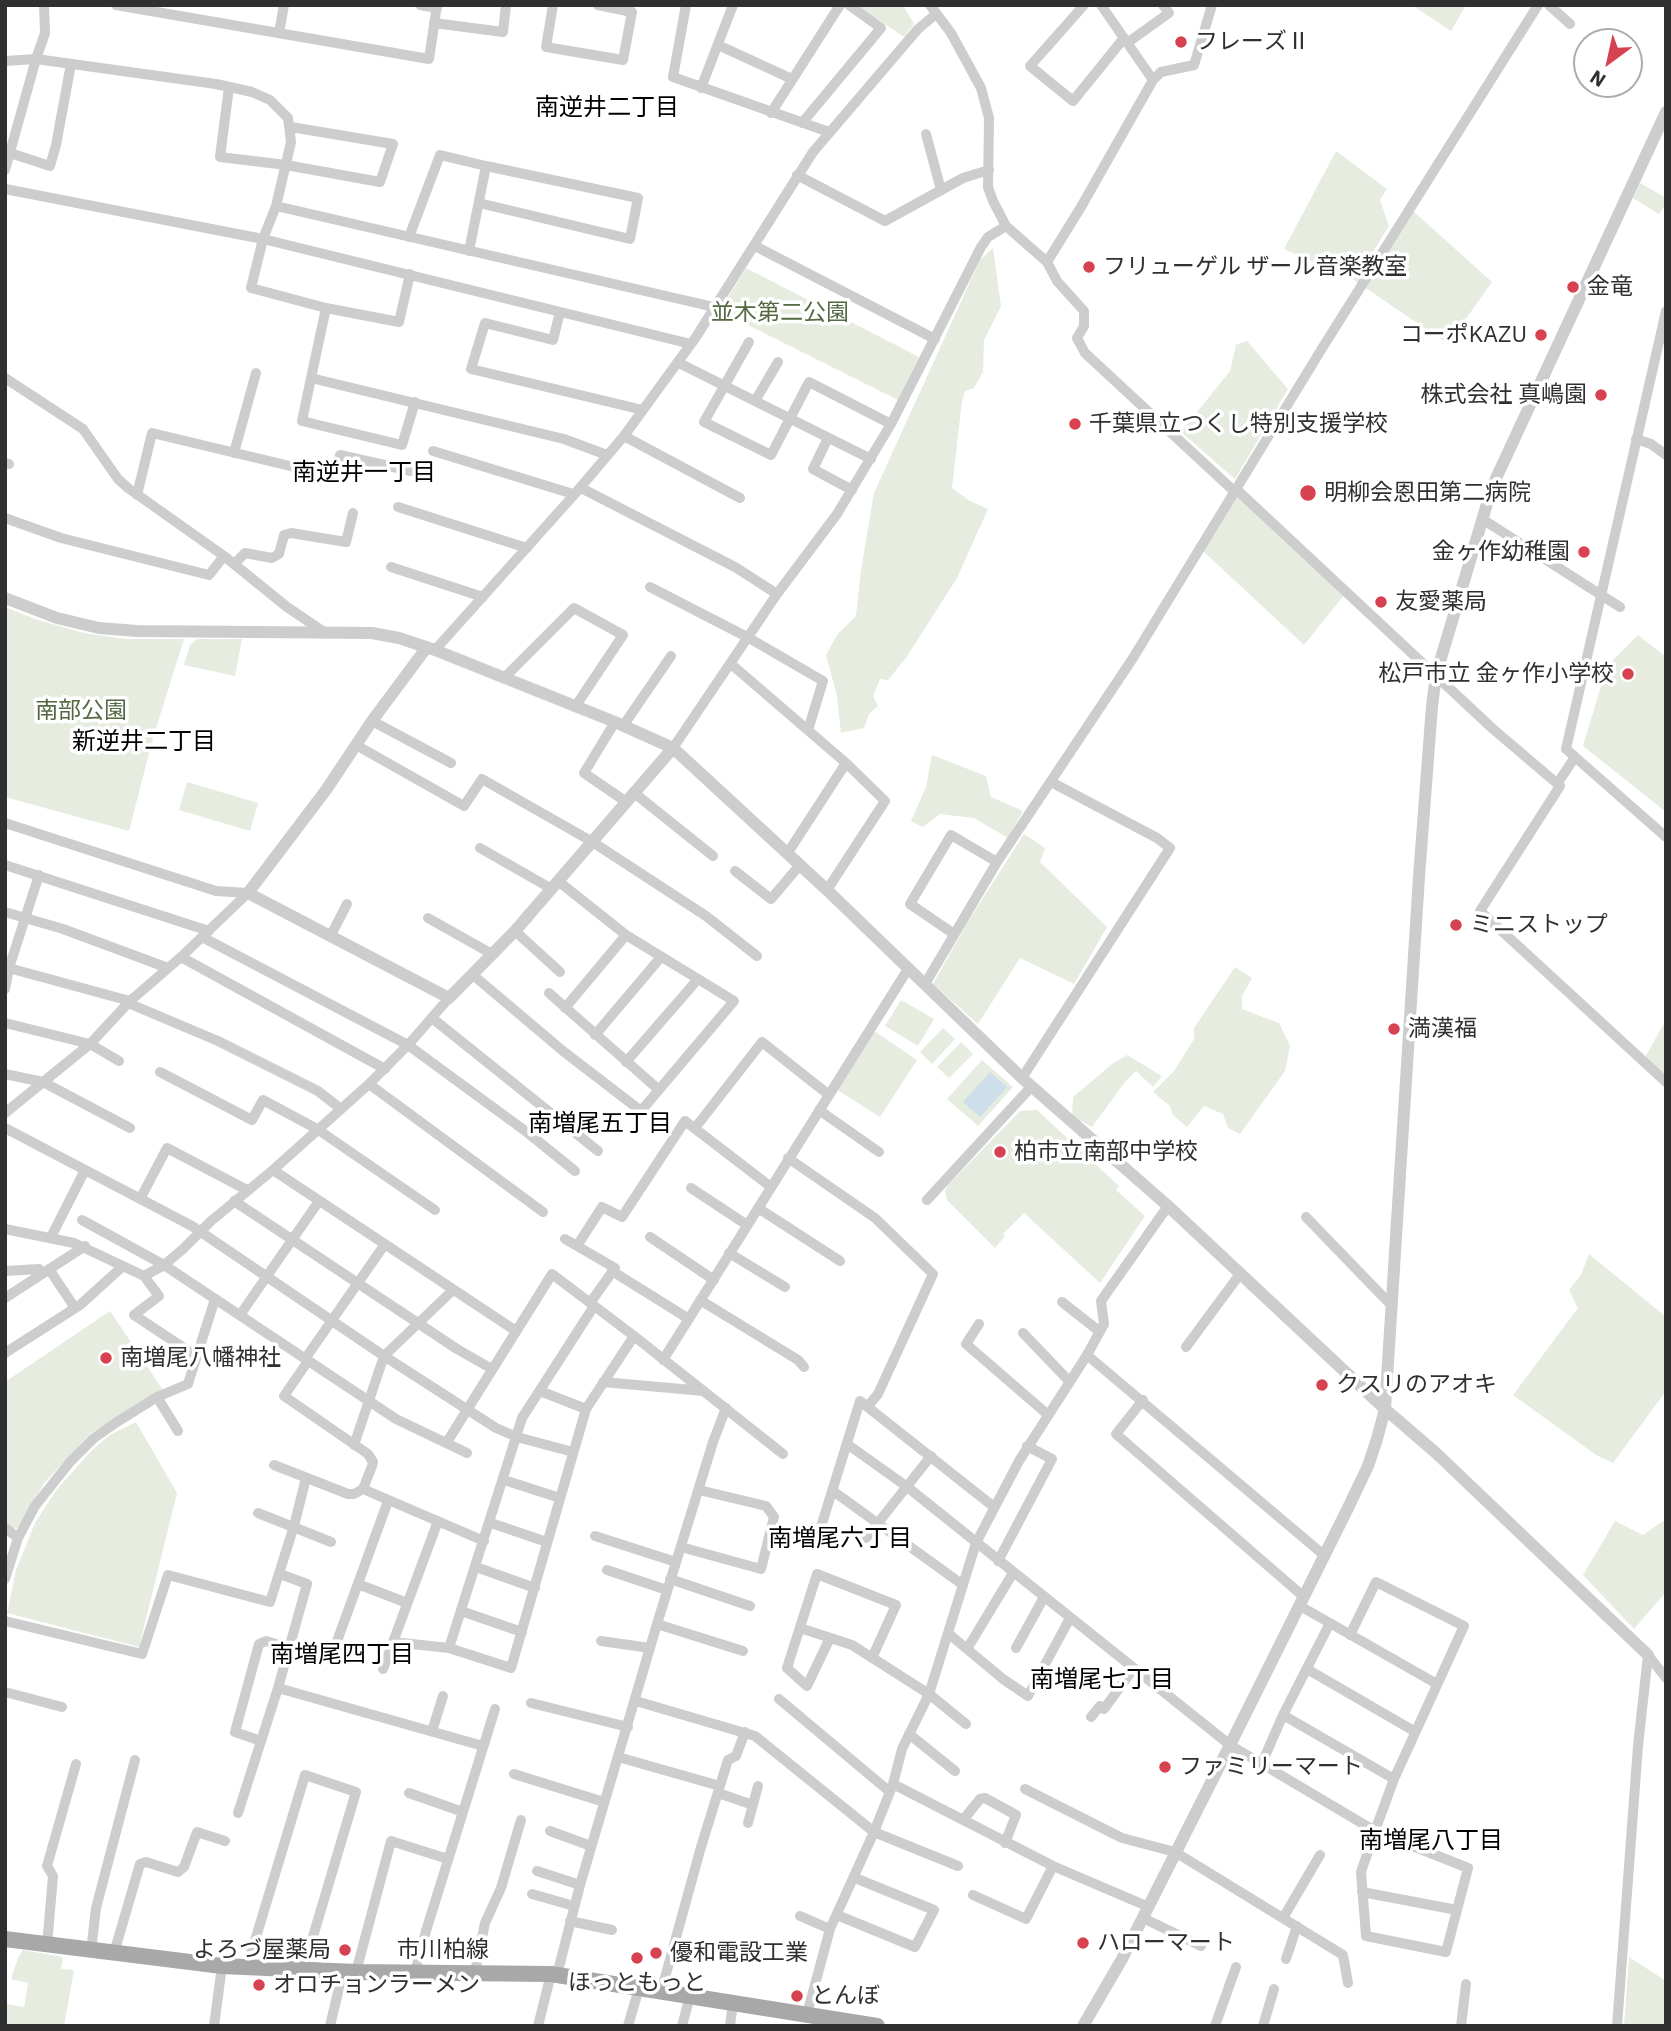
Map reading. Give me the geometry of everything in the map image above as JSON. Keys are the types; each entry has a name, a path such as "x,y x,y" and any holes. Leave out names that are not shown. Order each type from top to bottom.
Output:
{"main road":[{"name":"市川柏線","path":"5,1939 222,1966 349,1972 554,1974 733,2003 798,2018 877,2026"}],"street":[{"path":"5,170 36,59 46,33 44,5"},
{"path":"116,5 429,59 437,7 420,5"},
{"path":"279,33 284,5"},
{"path":"434,23 503,32 506,5"},
{"path":"552,5 546,47 624,60 632,12 598,5"},
{"path":"686,5 673,77 829,132"},
{"path":"701,88 733,5"},
{"path":"771,113 839,5"},
{"path":"802,123 881,28 849,5"},
{"path":"1084,5 1030,66 1073,101 1126,41 1169,13 1163,5"},
{"path":"1101,5 1153,80"},
{"path":"1047,262 1153,80 1161,72 1194,65 1212,5"},
{"path":"925,984 997,862 1133,658 1538,5"},
{"path":"1549,5 1570,24"},
{"path":"5,1113 90,1044 129,1002 248,893 412,670 484,597 624,436 691,344 755,246 797,175 829,132 933,10 951,33 981,88 989,118 988,187 1006,226 1047,262 1057,281 1084,311 1084,326 1077,338 1085,353 1493,729 1557,784"},
{"path":"718,45 792,79"},
{"path":"5,61 36,59 229,87 252,92 270,100 288,118 291,142 276,206 263,239 251,288 326,308 399,322 410,274"},
{"path":"10,153 50,166 57,145 71,64"},
{"path":"229,87 220,157 286,165 380,182 393,144 291,127"},
{"path":"1083,2026 1146,1912 1368,1466 1385,1409 1419,877 1436,675 1492,487 1666,112"},
{"path":"926,134 941,190"},
{"path":"410,237 440,155 638,198 630,239 479,203"},
{"path":"469,251 486,166"},
{"path":"797,175 885,221 963,178 989,170"},
{"path":"5,189 263,239 691,344"},
{"path":"276,206 714,307"},
{"path":"144,1276 164,1265 183,1249 385,1069 515,931 673,748 777,594 837,514 891,425 981,247 988,237 1006,226"},
{"path":"755,246 935,339"},
{"path":"326,308 302,421 402,445 415,402"},
{"path":"1666,311 1566,749 1666,837"},
{"path":"559,312 553,340 485,323 471,369 643,410"},
{"path":"749,342 704,422 771,455 809,382 891,425"},
{"path":"679,362 872,459"},
{"path":"755,401 778,362"},
{"path":"234,453 256,373"},
{"path":"5,378 83,429 118,479 137,495 224,556 287,607 324,632"},
{"path":"310,378 564,439 607,455"},
{"path":"137,495 152,433 336,477 340,455 411,471"},
{"path":"624,436 740,498"},
{"path":"828,438 813,469 852,490"},
{"path":"1636,439 1651,444 1666,455"},
{"path":"433,451 570,493 577,492 735,567 777,594"},
{"path":"398,507 527,548"},
{"path":"234,564 245,553 272,558 279,554 284,535 291,533 346,542 353,513"},
{"path":"5,518 61,538 209,575 224,556"},
{"path":"1482,519 1620,607"},
{"path":"391,567 484,597"},
{"path":"650,587 749,638 823,681 808,730"},
{"path":"5,598 57,618 99,628 137,631 372,632 431,649 620,724 673,748 827,890 1027,1082 1168,1206 1385,1409 1436,1453 1648,1655 1666,1678"},
{"path":"504,678 574,608 623,635 575,707"},
{"path":"671,656 584,773 629,797 713,856"},
{"path":"731,664 846,763 885,801 827,890"},
{"path":"372,721 451,763"},
{"path":"356,745 464,806 482,779 591,841 706,916 757,956"},
{"path":"1575,757 1480,911 1666,1082"},
{"path":"787,854 846,763"},
{"path":"927,1200 1027,1082 1170,848 1157,838 1051,782"},
{"path":"5,823 216,891 248,893 449,998"},
{"path":"954,934 910,904 951,835 997,862"},
{"path":"473,975 563,1051 641,1111 734,1001 626,935 555,885 480,848"},
{"path":"5,865 205,934 408,1045 568,1163 575,1171"},
{"path":"735,871 771,899 799,866"},
{"path":"5,989 7,967 39,875"},
{"path":"331,935 347,904"},
{"path":"5,912 168,968"},
{"path":"428,918 492,954"},
{"path":"515,931 560,972"},
{"path":"565,1008 626,935"},
{"path":"181,957 385,1069"},
{"path":"595,1035 662,957"},
{"path":"7,967 129,1002 218,1041 318,1091 341,1109"},
{"path":"663,1360 908,970"},
{"path":"626,1062 698,979"},
{"path":"549,993 659,1090"},
{"path":"432,1017 598,1151"},
{"path":"5,1023 90,1044 119,1061"},
{"path":"695,1128 762,1042 829,1095"},
{"path":"160,1072 252,1120 263,1100 317,1129 435,1210"},
{"path":"5,1074 43,1082 130,1128"},
{"path":"369,1084 543,1212"},
{"path":"819,1110 879,1152"},
{"path":"577,1246 603,1207 622,1217 685,1121 771,1187"},
{"path":"5,1128 192,1226 496,1428 517,1437 573,1452"},
{"path":"140,1199 167,1148 247,1190"},
{"path":"788,1158 875,1218 933,1274 878,1394 868,1406"},
{"path":"51,1237 85,1170"},
{"path":"273,1170 516,1331"},
{"path":"691,1188 747,1226"},
{"path":"234,1201 418,1324 492,1369"},
{"path":"240,1315 319,1202"},
{"path":"798,2018 830,1929 874,1832 902,1749 929,1695 976,1543 1027,1446 1100,1331 1105,1321 1101,1301 1168,1206"},
{"path":"758,1208 840,1261"},
{"path":"1306,1217 1392,1306"},
{"path":"82,1220 164,1265 396,1419 467,1453"},
{"path":"5,1229 51,1237 85,1247 144,1276 159,1296 134,1315 196,1356"},
{"path":"650,1237 714,1279"},
{"path":"449,1648 491,1523 522,1418 615,1268 565,1239"},
{"path":"274,1465 348,1494 363,1489 373,1462 369,1454 284,1396 385,1244"},
{"path":"5,1298 85,1247"},
{"path":"729,1253 785,1287"},
{"path":"5,1353 75,1308 123,1266"},
{"path":"5,1270 39,1269 45,1272 75,1308"},
{"path":"612,1271 689,1319"},
{"path":"447,1443 552,1274 783,1454"},
{"path":"1186,1347 1240,1274"},
{"path":"354,1445 384,1356 453,1290"},
{"path":"6,1572 18,1538 35,1506 70,1462 94,1438 157,1398 188,1384 215,1299"},
{"path":"701,1300 798,1360 804,1367"},
{"path":"1062,1302 1100,1331"},
{"path":"979,1324 966,1344 1047,1414"},
{"path":"1023,1333 1069,1381"},
{"path":"393,1642 449,1648 512,1668 586,1409 634,1336"},
{"path":"1087,1355 1325,1556"},
{"path":"603,1382 704,1391"},
{"path":"540,1391 586,1409"},
{"path":"157,1398 178,1431"},
{"path":"820,1530 860,1401 995,1507"},
{"path":"1143,1401 1116,1434 1330,1623 1437,1684"},
{"path":"538,2026 669,1584 726,1408"},
{"path":"847,1444 906,1486 1230,1745 1375,1831 1468,1868 1446,1952 1366,1936 1361,1872 1375,1831 1394,1779 1414,1731 1464,1626 1376,1582 1350,1635"},
{"path":"998,1561 1052,1459 1027,1446"},
{"path":"866,1538 930,1456"},
{"path":"5,1620 142,1654 168,1575 270,1602 306,1478"},
{"path":"503,1480 560,1498"},
{"path":"363,1489 484,1541"},
{"path":"681,1547 761,1569 774,1517 766,1506 699,1490"},
{"path":"834,1491 963,1585"},
{"path":"332,1656 388,1501"},
{"path":"258,1513 331,1542"},
{"path":"383,1669 438,1521"},
{"path":"491,1523 547,1542"},
{"path":"5,1528 18,1538"},
{"path":"595,1536 676,1562"},
{"path":"476,1567 535,1588"},
{"path":"607,1570 750,1606"},
{"path":"967,1648 1013,1573"},
{"path":"237,1814 278,1688 307,1584 280,1574"},
{"path":"830,1638 807,1686 787,1668 817,1574 895,1605 872,1658"},
{"path":"358,1584 407,1603"},
{"path":"1016,1647 1044,1597"},
{"path":"461,1612 522,1632"},
{"path":"949,1634 1028,1696 1070,1618"},
{"path":"1262,1763 1330,1623"},
{"path":"657,1624 743,1651"},
{"path":"800,1628 852,1645 929,1695 966,1724"},
{"path":"261,1741 235,1731 260,1644 266,1641 289,1648"},
{"path":"601,1641 650,1648"},
{"path":"1617,2026 1638,1746 1648,1655"},
{"path":"1091,1717 1100,1706 1104,1710 1134,1668"},
{"path":"1307,1669 1414,1731"},
{"path":"278,1688 483,1746"},
{"path":"5,1692 62,1707"},
{"path":"432,1731 443,1696"},
{"path":"779,1699 891,1788 962,1820 1146,1912 1201,1946"},
{"path":"636,1701 745,1732 765,1743 874,1832 958,1866"},
{"path":"531,1703 628,1727"},
{"path":"415,1972 495,1709"},
{"path":"1283,1715 1394,1779"},
{"path":"661,1992 728,1760 736,1756 745,1732"},
{"path":"909,1734 955,1770"},
{"path":"618,1757 719,1790 753,1805"},
{"path":"91,1951 99,1898 135,1760"},
{"path":"47,1945 53,1876 47,1866 76,1764"},
{"path":"514,1774 604,1802"},
{"path":"247,1967 305,1775 356,1792 303,1970"},
{"path":"748,1823 758,1786"},
{"path":"1026,1789 1122,1838 1175,1852 1343,1955 1348,1983"},
{"path":"409,1793 463,1812"},
{"path":"962,1820 980,1799 985,1798 1016,1815 1005,1843"},
{"path":"475,1972 485,1923 501,1888 521,1821"},
{"path":"550,1831 591,1846"},
{"path":"114,1954 140,1864 146,1862 178,1872 184,1867 197,1832 225,1841"},
{"path":"330,2026 391,1841 448,1859"},
{"path":"1283,1918 1321,1855"},
{"path":"973,1895 1027,1919 1053,1866"},
{"path":"537,1871 580,1885"},
{"path":"837,1916 915,1947 934,1910 855,1878"},
{"path":"1362,1892 1457,1910"},
{"path":"532,1894 574,1906"},
{"path":"800,1916 830,1929"},
{"path":"570,1921 612,1930"},
{"path":"1286,1959 1297,1926"},
{"path":"214,2026 222,1966"},
{"path":"1215,2026 1236,1967"},
{"path":"1461,2026 1466,1984"},
{"path":"628,2026 639,1988"},
{"path":"1263,2026 1274,1989"},
{"path":"681,2026 690,1996"},
{"path":"730,2026 733,2003"}],"green space":[{"path":"857,5 903,5 914,24 904,37"},
{"path":"1412,5 1466,5 1451,31"},
{"path":"1336,151 1387,189 1380,200 1389,226 1366,263 1375,267 1412,210 1492,282 1448,344 1354,280 1284,249"},
{"path":"1640,183 1666,198 1659,214 1633,198"},
{"path":"993,248 1001,306 984,340 983,372 974,388 965,391 962,401 952,488 970,501 988,509 957,578 906,658 888,680 880,679 873,696 878,706 869,714 864,728 841,733 837,696 826,655 837,635 856,616 874,493 980,260"},
{"name":"並木第二公園","path":"746,268 919,357 898,400 720,311"},
{"path":"1247,341 1288,389 1235,479 1181,432 1230,371 1236,345"},
{"path":"1237,495 1345,594 1304,645 1203,551"},
{"name":"南部公園","path":"5,607 84,633 125,639 184,639 153,738 129,831 5,797"},
{"path":"1638,635 1666,657 1666,812 1583,746 1607,666"},
{"path":"197,639 242,639 235,676 184,665 190,645"},
{"path":"932,755 986,776 991,797 1023,811 1008,838 974,818 940,814 923,827 911,821 926,787"},
{"path":"187,782 258,803 250,831 179,810"},
{"path":"1024,834 1045,848 1040,862 1107,927 1074,984 1020,958 978,1024 933,984 967,923"},
{"path":"1235,967 1252,978 1242,996 1242,1009 1279,1023 1290,1046 1285,1071 1240,1134 1228,1128 1223,1114 1204,1106 1187,1127 1172,1114 1170,1106 1153,1092 1174,1071 1194,1039 1194,1028"},
{"path":"901,1000 934,1019 918,1046 885,1026"},
{"path":"1666,1020 1666,1074 1644,1059"},
{"path":"943,1028 955,1039 932,1064 920,1052"},
{"path":"874,1031 917,1060 880,1117 836,1089"},
{"path":"961,1042 973,1054 949,1078 937,1067"},
{"path":"1127,1055 1162,1076 1153,1087 1136,1071 1092,1127 1072,1116 1073,1097 1112,1064"},
{"path":"982,1060 1013,1087 978,1126 947,1099"},
{"path":"1037,1110 1119,1186 1116,1190 1145,1216 1100,1283 1024,1213 1003,1234 1005,1236 995,1248 947,1200 945,1191 948,1185 1020,1111"},
{"path":"1589,1254 1666,1317 1666,1391 1613,1463 1596,1455 1513,1395 1578,1308 1569,1290 1581,1275"},
{"path":"110,1311 163,1390 91,1433 45,1482 18,1528 12,1529 5,1524 5,1382"},
{"path":"136,1422 177,1493 139,1647 7,1613 16,1570 35,1523 57,1489 91,1451 110,1435"},
{"path":"1666,1519 1666,1592 1634,1629 1583,1575 1615,1521 1643,1535"},
{"path":"23,1950 63,1957 61,1969 74,1970 64,2026 5,2026 6,2004 24,2007 28,1983 11,1979"},
{"path":"1629,1957 1666,1981 1666,2026 1624,2026"}],"water":[{"path":"990,1072 1007,1087 980,1117 963,1102"}],"place":[{"name":"フレーズⅡ","path":"1181,42"},
{"name":"フリューゲル ザール音楽教室","path":"1089,267"},
{"name":"金竜","path":"1573,287"},
{"name":"コーポKAZU","path":"1541,335"},
{"name":"株式会社 真嶋園","path":"1601,395"},
{"name":"千葉県立つくし特別支援学校","path":"1075,424"},
{"name":"明柳会恩田第二病院","path":"1308,493"},
{"name":"金ヶ作幼稚園","path":"1584,552"},
{"name":"友愛薬局","path":"1381,602"},
{"name":"松戸市立 金ヶ作小学校","path":"1628,674"},
{"name":"ミニストップ","path":"1456,925"},
{"name":"満漢福","path":"1394,1029"},
{"name":"柏市立南部中学校","path":"1000,1152"},
{"name":"南増尾八幡神社","path":"106,1358"},
{"name":"クスリのアオキ","path":"1322,1385"},
{"name":"ファミリーマート","path":"1165,1767"},
{"name":"ハローマート","path":"1083,1943"},
{"name":"よろづ屋薬局","path":"345,1950"},
{"name":"優和電設工業","path":"656,1953"},
{"name":"ほっともっと","path":"637,1958"},
{"name":"オロチョンラーメン","path":"259,1985"},
{"name":"とんぼ","path":"797,1996"}],"district":[{"name":"南逆井二丁目","path":"607,108"},
{"name":"南逆井一丁目","path":"364,473"},
{"name":"新逆井二丁目","path":"144,742"},
{"name":"南増尾五丁目","path":"600,1124"},
{"name":"南増尾六丁目","path":"840,1539"},
{"name":"南増尾四丁目","path":"342,1655"},
{"name":"南増尾七丁目","path":"1102,1680"},
{"name":"南増尾八丁目","path":"1431,1841"}]}
